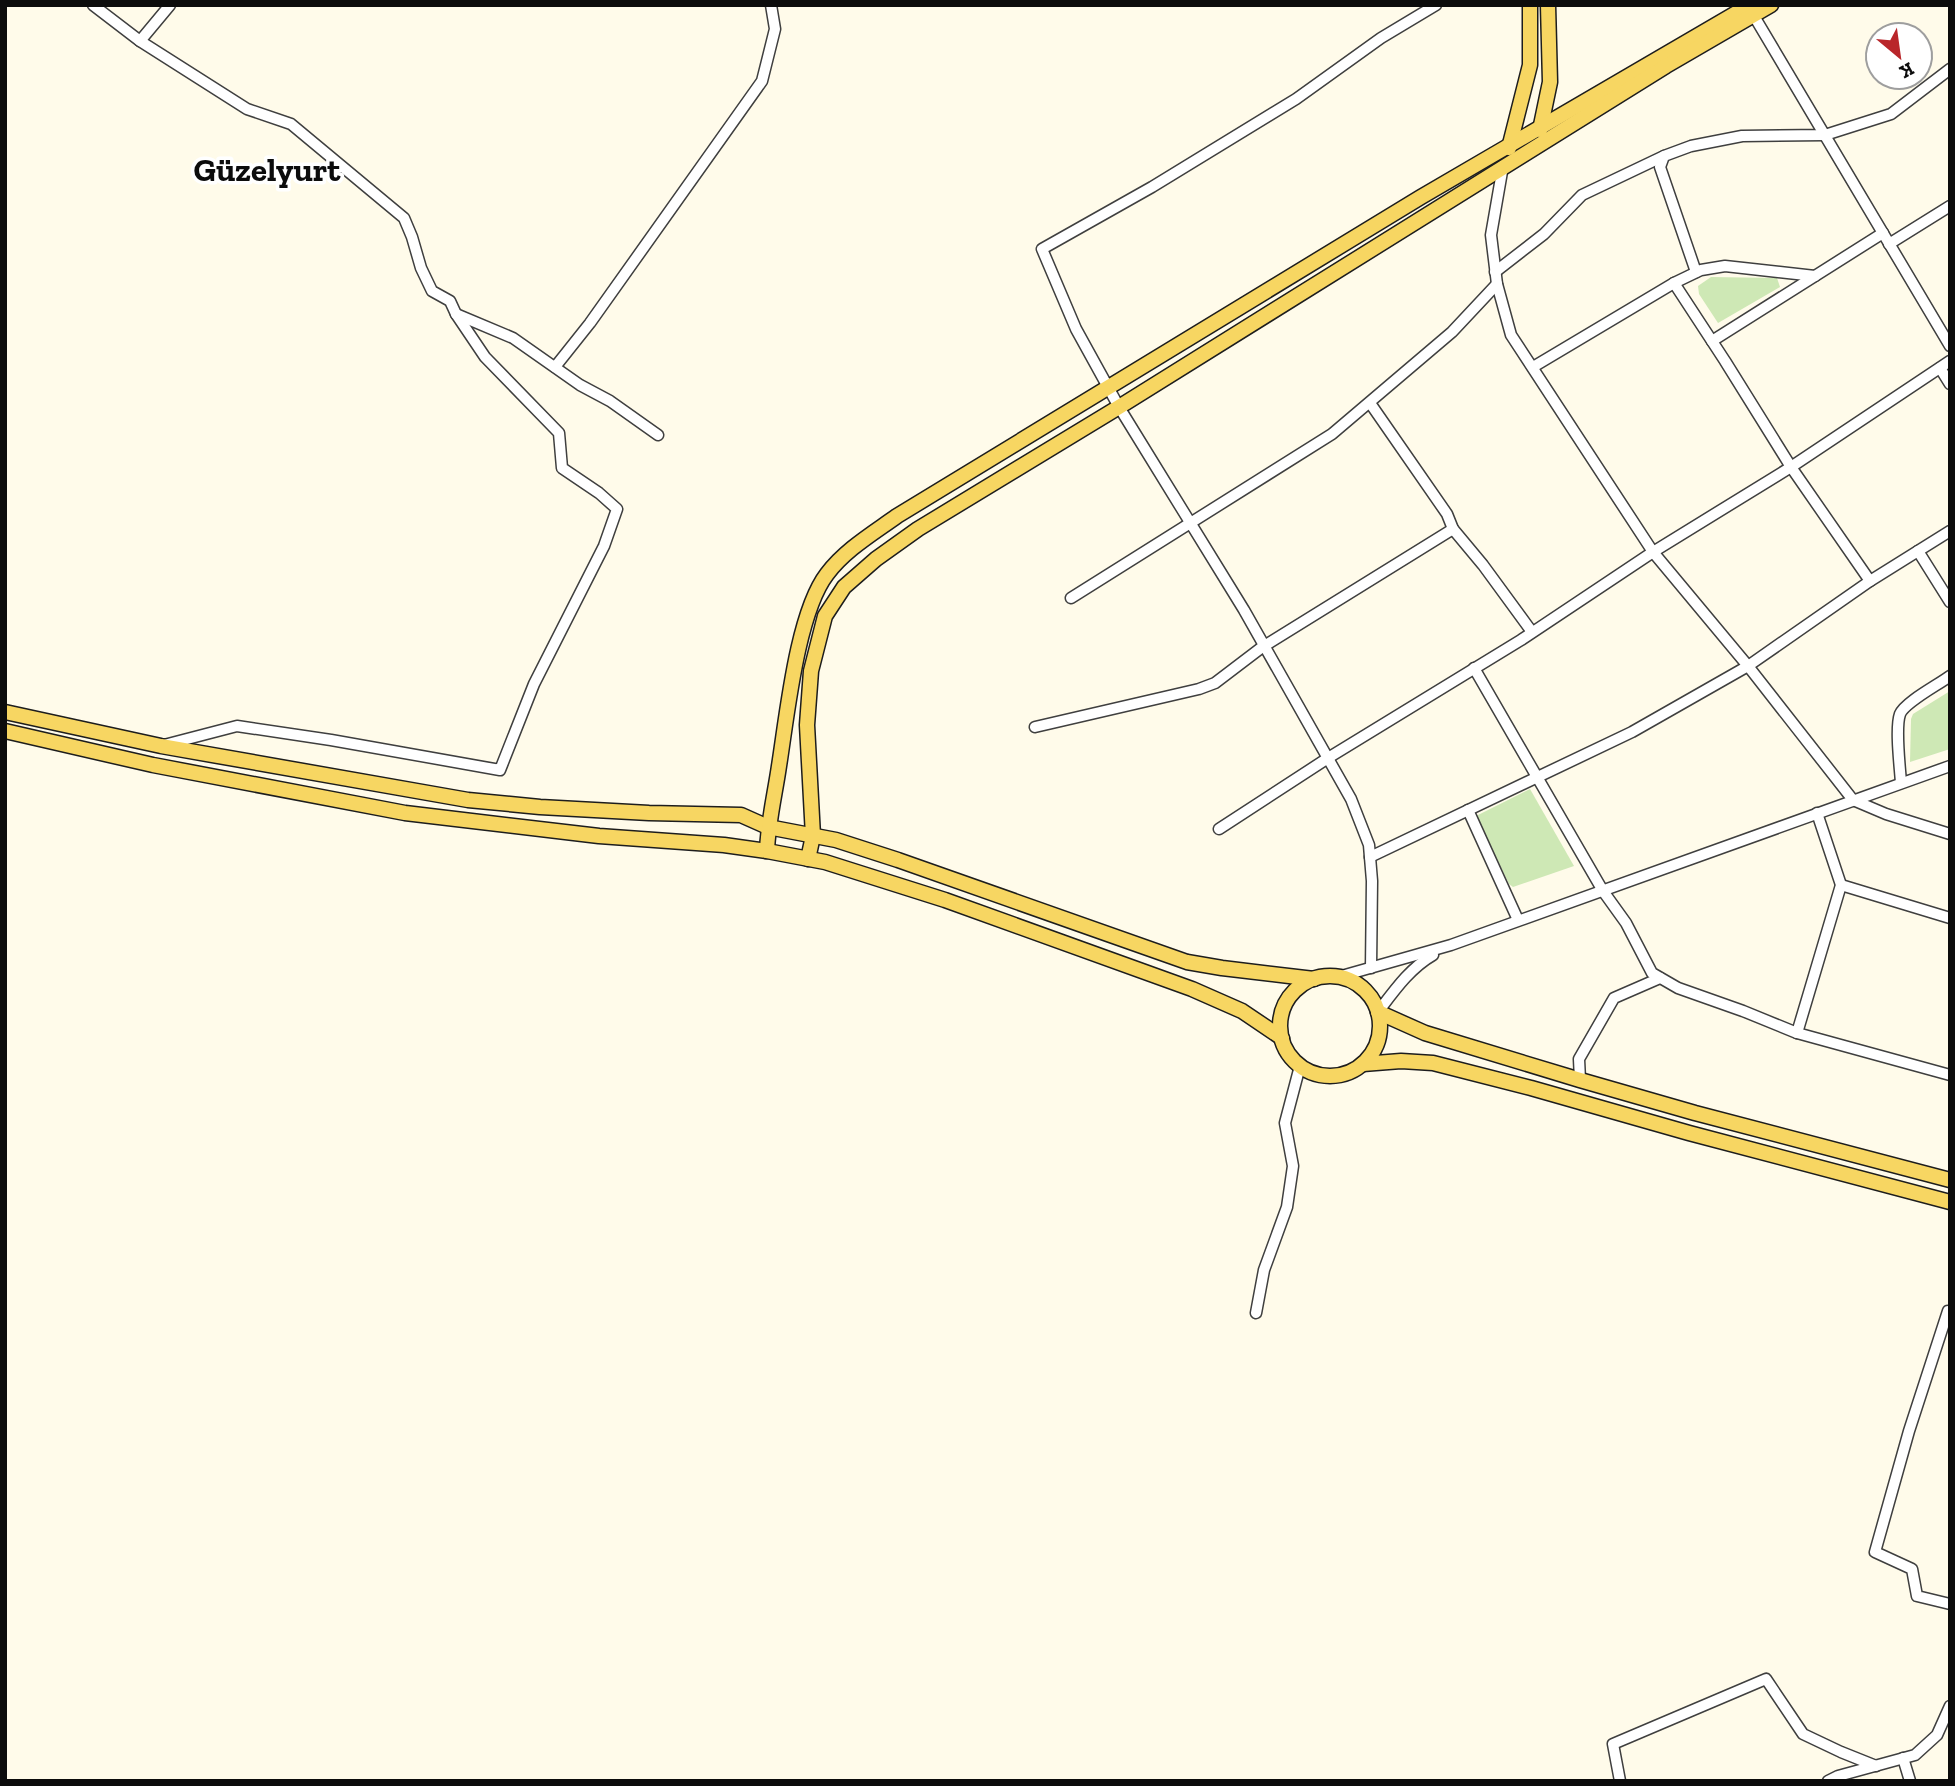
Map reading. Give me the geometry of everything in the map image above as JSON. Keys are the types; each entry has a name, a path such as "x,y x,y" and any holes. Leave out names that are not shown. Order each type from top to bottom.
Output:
{"main road":[{"path":"1503,166 1511,145 1530,65 1530,5"},
{"path":"1529,150 1542,127 1550,82 1548,5"},
{"path":"766,851 796,662 809,607 826,575 850,550 897,516 1376,224 1750,8 1771,5"},
{"path":"808,859 813,836 807,725 811,671 825,616 844,587 918,528 1119,407 1666,66 1750,8"},
{"path":"5,712 161,746 468,800 540,807 741,816 768,827 836,840 898,860 1187,962 1314,979"},
{"path":"5,731 153,765 405,813 599,836 766,851 825,862 945,900 1192,989 1242,1012 1282,1038"},
{"path":"1338,976 1366,991 1378,1012 1379,1035 1374,1051 1363,1064 1349,1073 1332,1076 1315,1074 1300,1066 1288,1054 1280,1021 1285,1005 1294,992 1314,979 1338,976"},
{"path":"1378,1012 1425,1034 1580,1080 1950,1180"},
{"path":"1363,1064 1401,1061 1433,1063 1950,1202"}],"street":[{"path":"93,5 140,41 247,109 291,124 404,218 421,268 432,290 450,301 485,357 559,433 562,468 617,509 604,546 534,684 500,770 237,726 161,746"},
{"path":"140,41 170,5"},
{"path":"555,367 590,323 762,81 775,29 772,5"},
{"path":"1371,968 1372,881 1369,845 1351,799 1244,610 1119,407 1076,328 1042,249 1152,187 1296,99 1381,38 1436,5"},
{"path":"1750,8 1950,346"},
{"path":"1071,598 1332,434 1452,332 1496,278 1582,195 1691,146 1742,136 1825,135 1891,114 1950,69"},
{"path":"1664,156 1660,167 1696,272"},
{"path":"1503,166 1491,236 1496,278 1511,335 1653,552 1748,666 1853,800 1885,814 1950,834"},
{"path":"1889,244 1950,206"},
{"path":"1712,341 1883,233"},
{"path":"1533,367 1674,283 1701,270 1726,266 1815,276"},
{"path":"1674,283 1791,467 1870,581"},
{"path":"456,314 513,338 657,435"},
{"path":"1219,830 1328,758 1791,467 1950,360"},
{"path":"1940,369 1950,384"},
{"path":"1370,403 1447,514 1453,529 1532,632"},
{"path":"1035,727 1215,683 1265,646 1453,529"},
{"path":"1370,857 1632,732 1748,666 1870,581 1950,531"},
{"path":"1918,551 1950,601"},
{"path":"1474,668 1603,891 1626,923 1652,973 1678,988 1797,1033 1950,1075"},
{"path":"1901,783 1900,714 1908,705 1950,677"},
{"path":"1338,976 1451,945 1950,766"},
{"path":"1468,810 1518,920"},
{"path":"1797,1033 1841,885 1817,813"},
{"path":"1841,885 1950,918"},
{"path":"1378,1012 1422,961 1451,945"},
{"path":"1580,1080 1579,1059 1614,998 1660,978"},
{"path":"1256,1313 1264,1270 1287,1207 1293,1166 1285,1123 1300,1066"},
{"path":"1950,1311 1909,1431 1875,1552 1912,1569 1917,1596 1950,1604"},
{"path":"1620,1781 1613,1744 1766,1679 1803,1734 1876,1766"},
{"path":"1828,1781 1915,1755 1937,1735 1950,1706"},
{"path":"1903,1758 1910,1781"}],"green space":[{"path":"1711,277 1777,278 1780,287 1718,323 1699,294 1698,286"},
{"path":"1950,691 1950,749 1910,762 1913,714"},
{"path":"1530,789 1574,866 1513,887 1509,884 1476,816"}],"district":[{"name":"Güzelyurt","path":"267,169"}]}
